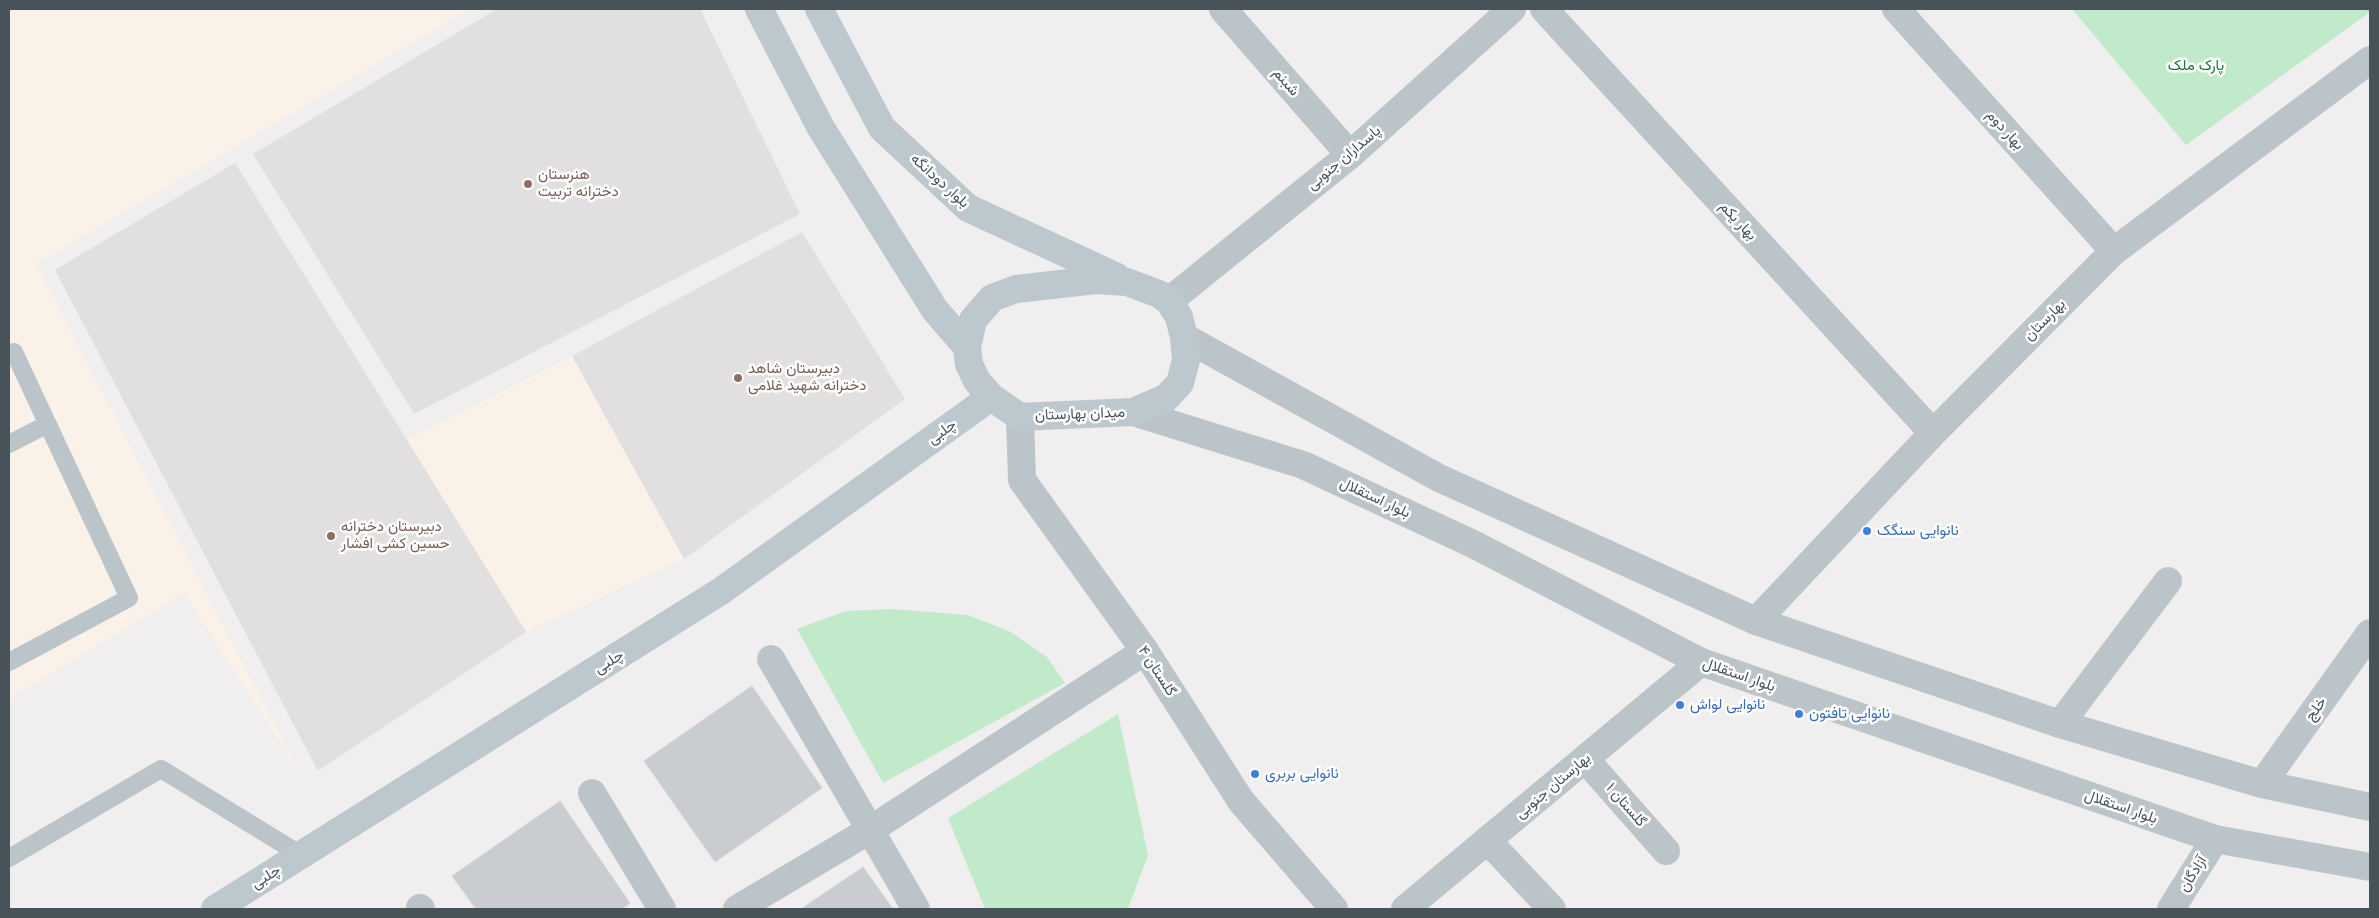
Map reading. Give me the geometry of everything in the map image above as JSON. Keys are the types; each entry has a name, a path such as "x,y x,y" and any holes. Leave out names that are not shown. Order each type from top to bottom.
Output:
{"main road":[{"path":"759,9 821,128 935,310 966,347"},
{"name":"بلوار دودانگه","path":"819,9 882,128 968,208 1127,282"},
{"name":"میدان بهارستان","path":"1096,280 1127,282 1159,294 1169,301 1179,317 1184,337 1186,360 1180,382 1166,398 1134,412 1020,417 991,398 977,381 969,364 966,347 973,320 992,298 1016,289 1051,283 1096,280"},
{"name":"چلبی","path":"215,909 721,591 991,398"}],"street":[{"name":"شبنم","path":"1223,9 1350,154"},
{"name":"پاسداران جنوبی","path":"1169,301 1350,154 1512,9"},
{"name":"بهار یکم","path":"1544,9 1933,433"},
{"name":"بهار دوم","path":"1896,9 2114,251"},
{"name":"بهارستان","path":"1756,621 1933,433 2114,251 2370,60"},
{"path":"1184,337 1440,478 1756,621 2060,724 2262,784 2370,807"},
{"name":"بلوار استقلال","path":"1134,412 1303,465 1473,544 1701,662 2214,839 2370,867"},
{"name":"گلستان ۴","path":"1020,417 1022,480 1145,651 1241,801 1334,909"},
{"path":"2060,724 2168,581"},
{"name":"خلج","path":"2262,784 2370,633"},
{"path":"737,909 870,830 1145,651"},
{"path":"771,659 916,909"},
{"name":"بهارستان جنوبی","path":"1405,909 1701,662"},
{"name":"۱ گلستان","path":"1585,759 1666,851"},
{"path":"592,793 662,909"},
{"name":"آزادگان","path":"2171,909 2214,839"},
{"path":"1487,840 1552,909"}],"lane":[{"path":"9,355 14,352 129,598 9,662"},
{"path":"9,444 48,424"},
{"path":"9,858 161,769 300,856"}],"shaded area":[{"path":"9,9 470,9 36,264 299,772 184,593 9,699"},
{"name":"هنرستان دخترانه تربیت","path":"497,9 700,9 800,214 414,414 253,154"},
{"name":"دبیرستان دخترانه حسین کشی افشار","path":"235,163 526,632 318,771 55,270"},
{"name":"دبیرستان شاهد دخترانه شهید غلامی","path":"802,232 905,399 684,559 572,356"},
{"path":"572,356 684,559 526,632 407,440"}],"green space":[{"name":"پارک ملک","path":"2072,9 2370,9 2370,12 2186,145"},
{"path":"891,609 968,615 1009,631 1047,657 1065,683 883,783 797,629 846,611"},
{"path":"1118,714 1148,855 1128,909 985,909 948,818"}],"building":[{"path":"752,686 822,788 715,862 644,761"},
{"path":"560,801 630,903 622,909 476,909 452,876"},
{"path":"863,867 893,909 801,909"}],"place":[{"name":"هنرستان دخترانه تربیت","path":"528,184"},
{"name":"دبیرستان شاهد دخترانه شهید غلامی","path":"738,378"},
{"name":"نانوایی سنگک","path":"1867,531"},
{"name":"دبیرستان دخترانه حسین کشی افشار","path":"331,536"},
{"name":"نانوایی لواش","path":"1680,705"},
{"name":"نانوایی تافتون","path":"1799,714"},
{"name":"نانوایی بربری","path":"1255,774"}]}
